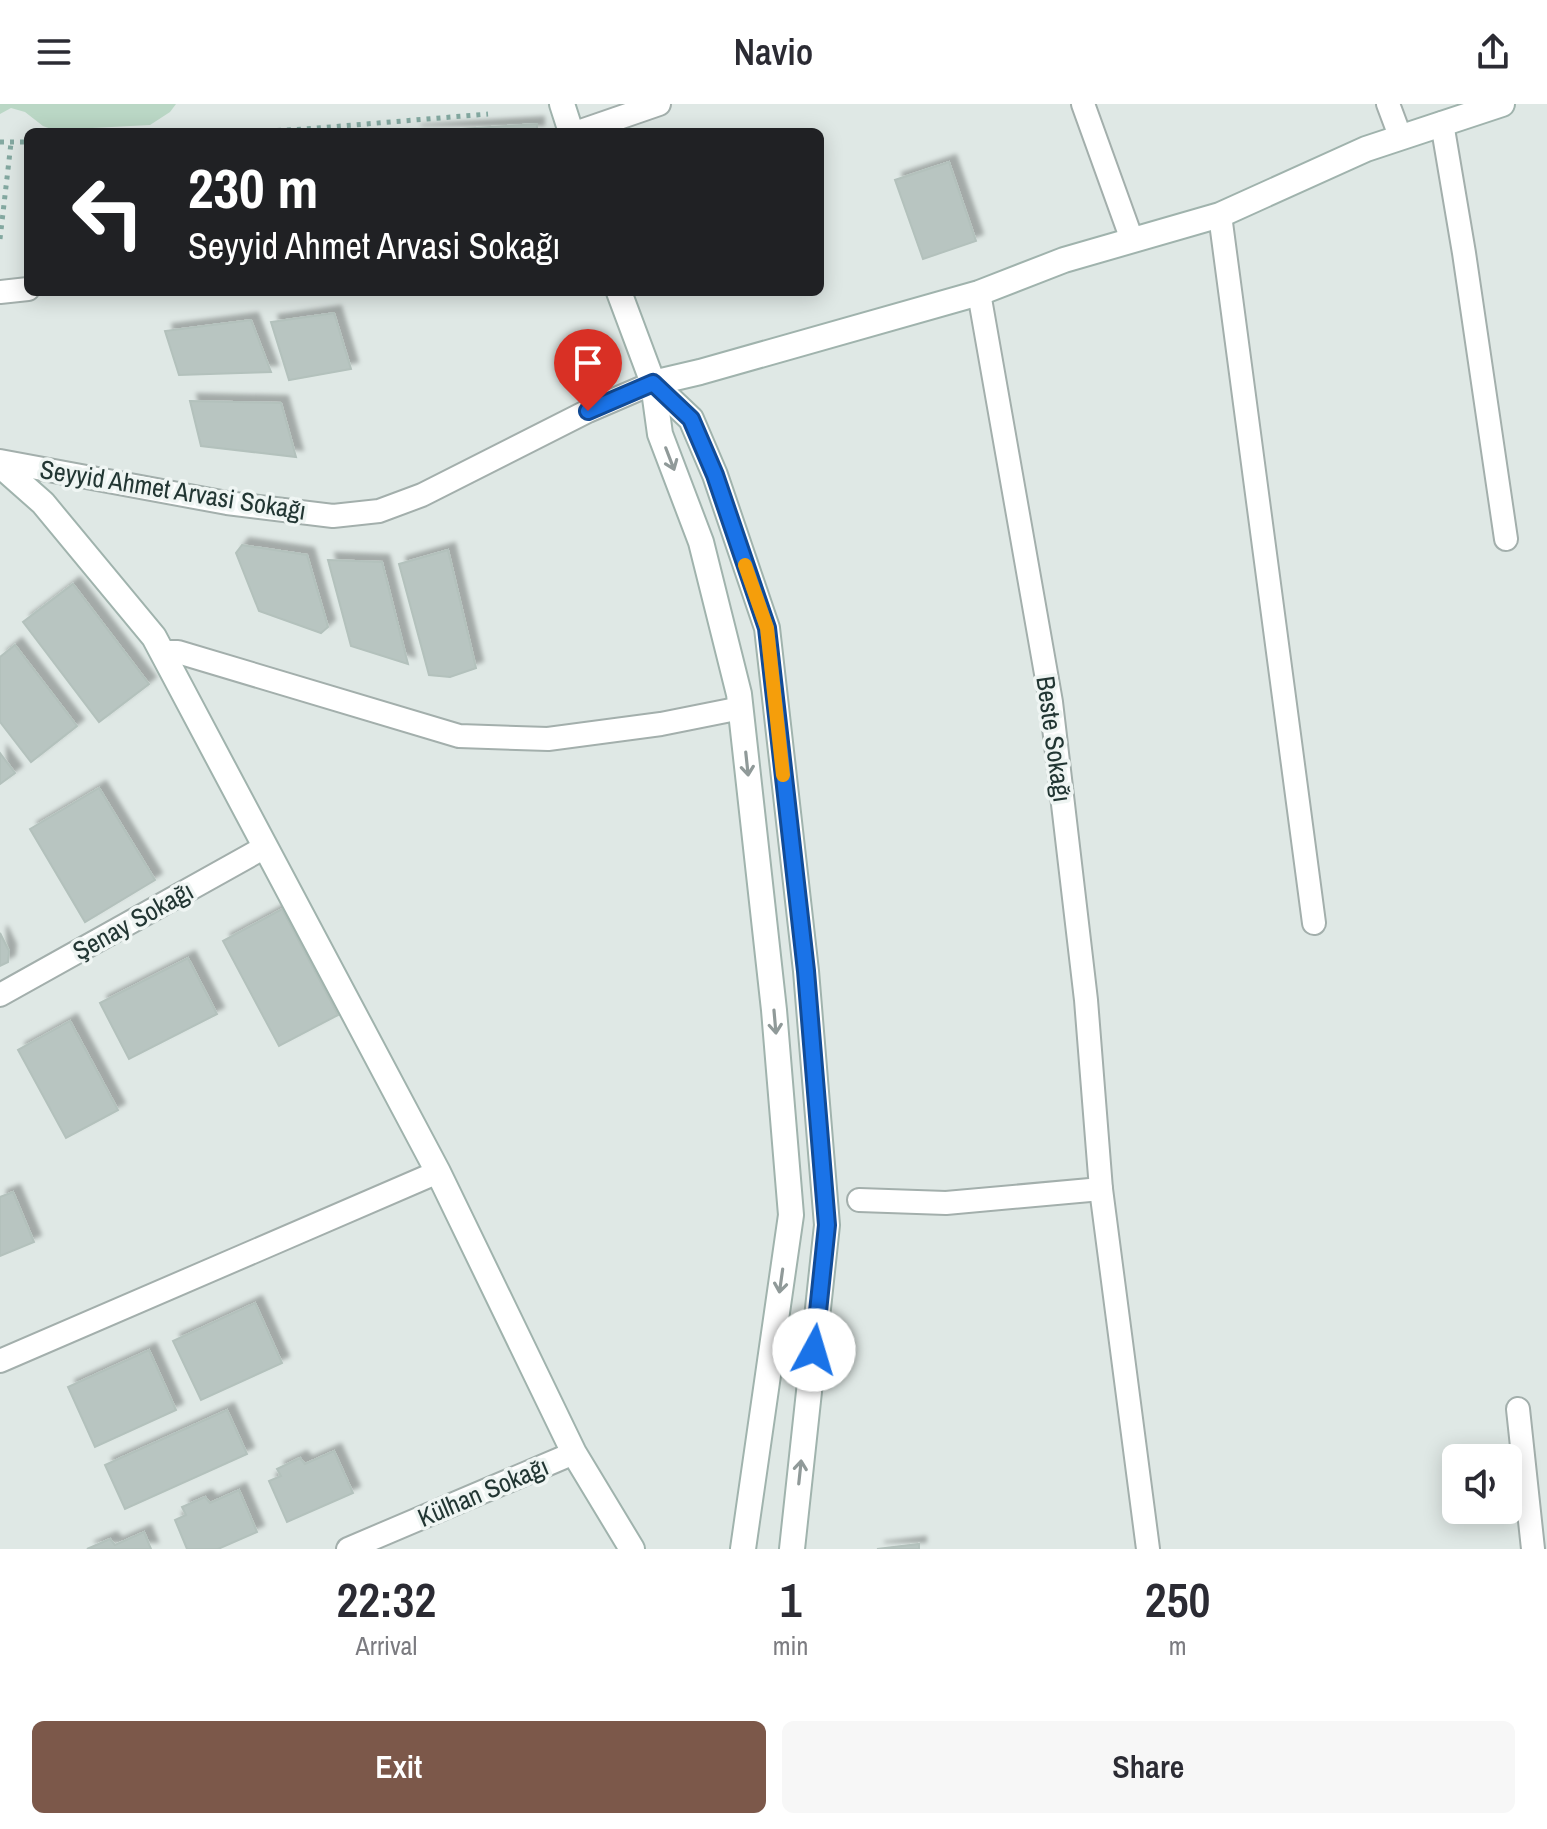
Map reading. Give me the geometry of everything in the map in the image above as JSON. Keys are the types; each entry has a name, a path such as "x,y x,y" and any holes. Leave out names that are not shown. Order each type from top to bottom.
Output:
{"main road":[{"path":"562,104 570,128"},
{"path":"653,383 979,293 1064,260 1220,215 1366,149 1502,104"},
{"path":"620,296 653,383 660,434 701,542 739,694 774,1010 791,1215 743,1549"},
{"path":"653,383 691,419 715,475 767,628 806,971 827,1225 792,1549"},
{"path":"0,463 43,503 154,637 438,1172 574,1453 632,1549"}],"street":[{"path":"590,128 659,104"},
{"path":"1083,104 1132,240"},
{"path":"1388,104 1400,136"},
{"path":"1442,123 1506,539"},
{"path":"1220,215 1314,923"},
{"path":"0,292 24,289"},
{"name":"Beste Sokağı","path":"979,293 1051,702 1086,1000 1101,1189 1148,1549"},
{"name":"Seyyid Ahmet Arvasi Sokağı","path":"0,463 227,503 333,516 379,511 422,495 588,411 653,383"},
{"path":"162,652 178,652 459,736 548,739 661,724 741,708"},
{"name":"Şenay Sokağı","path":"0,995 265,847"},
{"path":"0,1361 438,1172"},
{"path":"859,1200 946,1203 1101,1189"},
{"path":"1518,1409 1533,1549"},
{"name":"Külhan Sokağı","path":"348,1549 574,1453"}],"path":[{"path":"317,128 488,114"},
{"path":"0,142 24,142"},
{"path":"0,239 11,143"}],"green space":[{"path":"0,104 176,104 170,112 150,125 48,128 25,112 11,108 0,114"}],"building":[{"path":"537,124 537,128 476,128"},
{"path":"949,162 976,241 923,259 895,180"},
{"path":"334,313 351,369 289,380 271,322"},
{"path":"251,320 271,372 179,375 165,331"},
{"path":"190,401 281,403 296,457 201,446"},
{"path":"242,545 307,555 328,627 321,633 259,611 236,553"},
{"path":"448,550 476,668 450,677 429,675 399,564"},
{"path":"328,560 382,562 408,664 351,646"},
{"path":"73,584 149,684 99,722 23,622"},
{"path":"15,645 77,726 31,762 0,722 0,657"},
{"path":"0,753 15,773 0,784"},
{"path":"99,788 155,880 85,922 30,829"},
{"path":"282,909 338,1015 279,1046 223,941"},
{"path":"0,933 9,951 8,962 0,966"},
{"path":"188,958 217,1014 129,1059 100,1003"},
{"path":"70,1021 118,1110 66,1138 18,1050"},
{"path":"13,1192 34,1242 0,1256 0,1197"},
{"path":"255,1303 282,1363 201,1400 173,1341"},
{"path":"149,1350 176,1410 95,1447 68,1387"},
{"path":"227,1410 247,1454 125,1509 105,1465"},
{"path":"334,1451 353,1493 287,1522 269,1481 281,1476 277,1469 300,1458 305,1464"},
{"path":"239,1490 257,1532 218,1549 187,1549 175,1520 186,1515 182,1507 205,1497 210,1503"},
{"path":"144,1532 151,1549 87,1549 110,1539 115,1545"},
{"path":"919,1544 919,1549 877,1549"}],"slow traffic":[{"path":"745,565 767,628 783,775"}],"route":[{"path":"588,411 653,383 691,419 715,475 767,628 806,971 827,1225 814,1350"}]}
